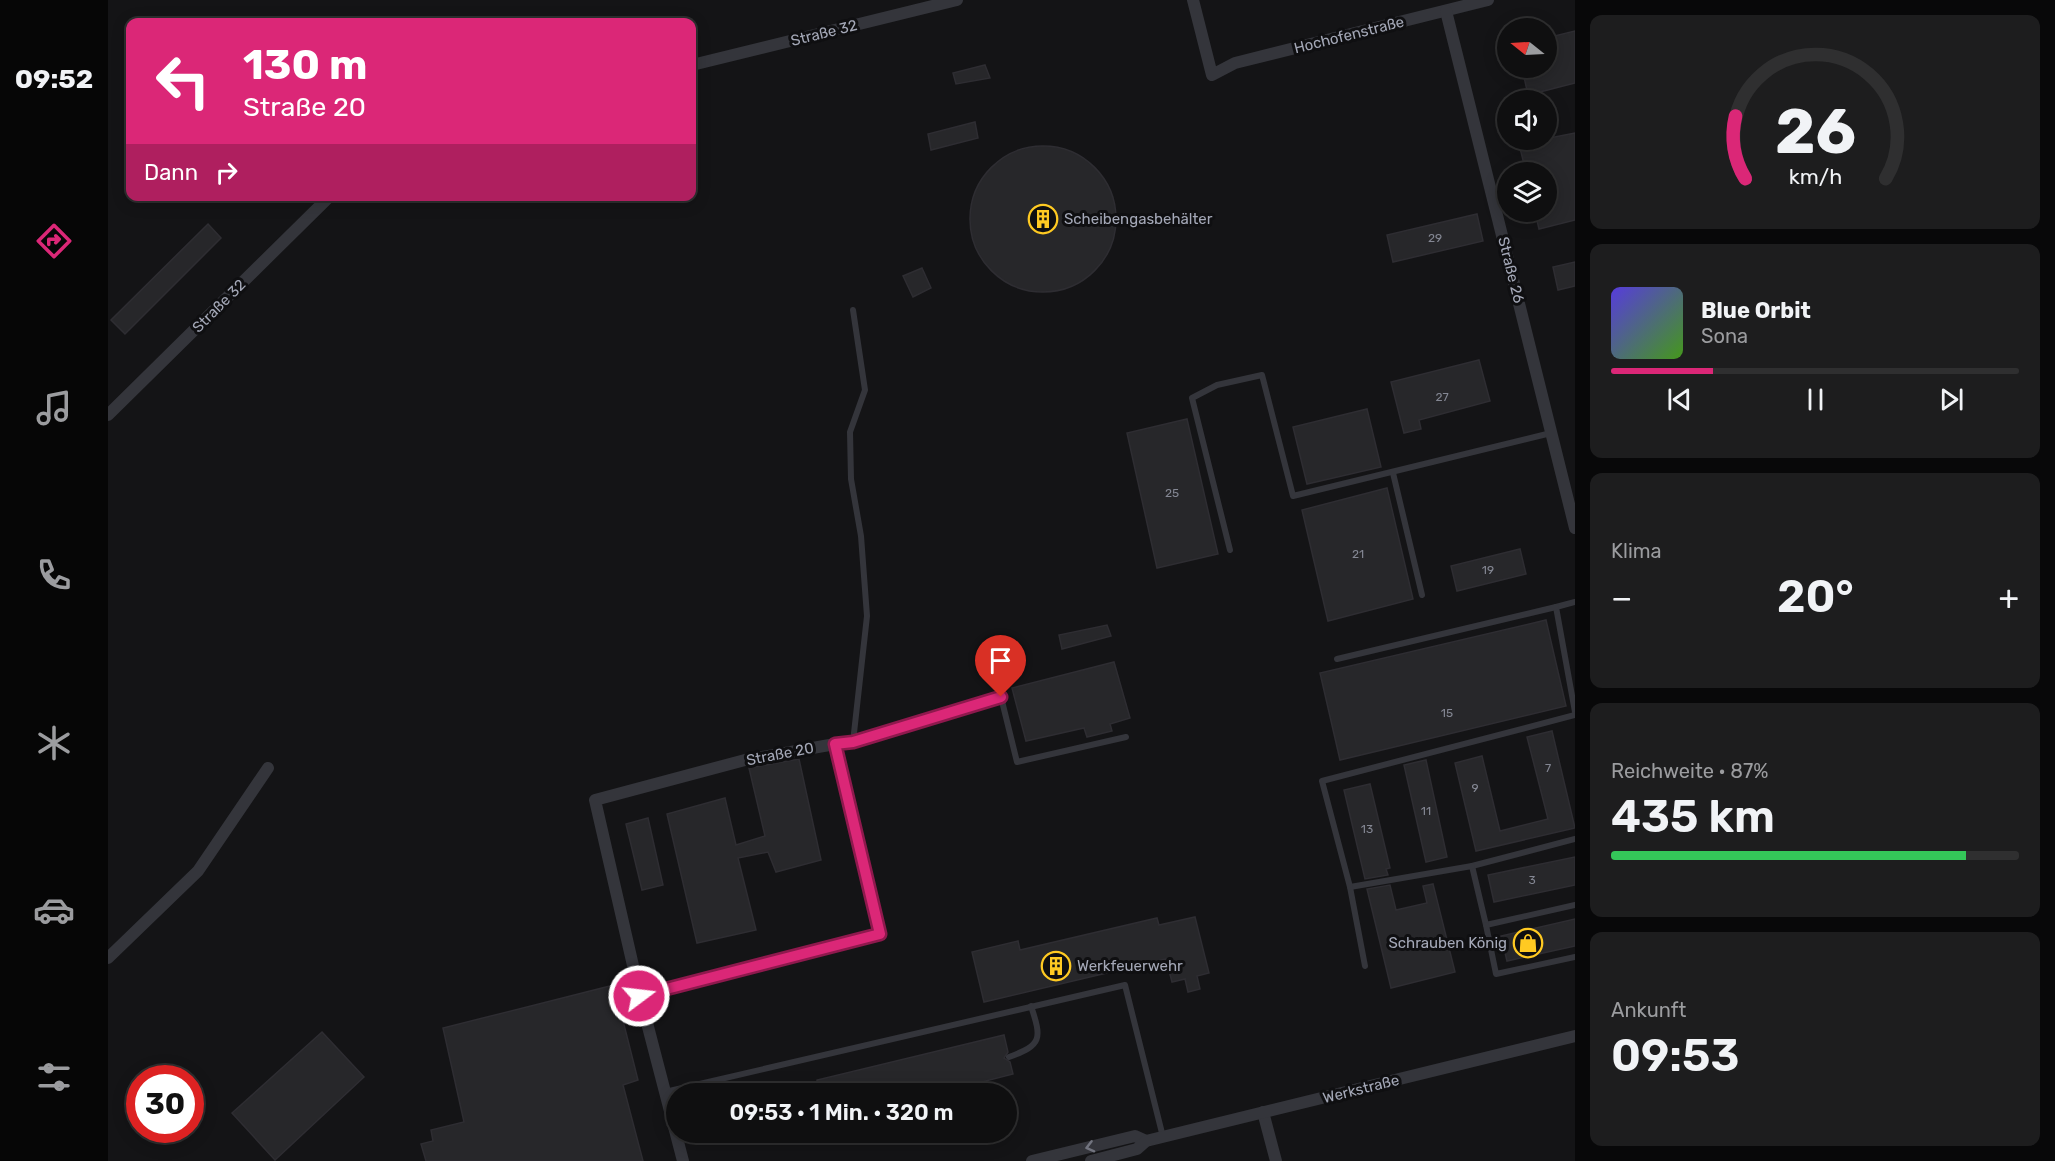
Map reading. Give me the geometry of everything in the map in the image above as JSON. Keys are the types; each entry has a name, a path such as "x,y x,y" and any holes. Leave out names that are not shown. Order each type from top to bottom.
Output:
{"street":[{"name":"Straße 32","path":"696,64 957,0"},
{"name":"Hochofenstraße","path":"1193,0 1212,75 1235,63 1488,0"},
{"name":"Straße 26","path":"1446,11 1575,528"},
{"name":"Straße 32","path":"108,415 325,201"},
{"name":"Straße 20","path":"639,996 880,934 835,744 745,760 595,800 639,996 683,1161"},
{"path":"108,957 198,871 268,768"},
{"name":"Werkstraße","path":"1091,1161 1137,1149 1146,1141 1575,1036"},
{"path":"1263,1112 1276,1161"},
{"name":"Werkstraße","path":"1032,1161 1135,1136 1146,1141"}],"lane":[{"path":"853,310 865,390 850,432 851,479 861,536 867,616 853,742"},
{"path":"1230,550 1192,398 1217,385 1262,375 1293,496 1551,434"},
{"path":"1393,473 1422,595"},
{"path":"1337,659 1575,602"},
{"path":"1365,966 1350,887 1322,781 1575,714 1556,607"},
{"path":"1566,659 1575,657"},
{"path":"835,744 853,742 1001,697 1017,762 1126,737"},
{"path":"1350,887 1472,866 1575,839"},
{"path":"1472,866 1496,974 1575,957"},
{"path":"1486,925 1575,905"},
{"path":"665,1092 1125,985 1163,1137"},
{"path":"1009,1057 1031,1049 1035,1044 1036,1020 1031,1006"}],"building":[{"path":"1575,31 1575,83 1548,90 1527,90 1524,78 1557,78 1557,35"},
{"path":"985,65 990,78 956,84 953,73"},
{"path":"975,122 978,138 931,150 928,134"},
{"path":"1575,133 1575,220 1539,229 1537,222 1557,222 1557,162 1524,162 1520,150 1557,150 1557,137"},
{"name":"Scheibengasbehälter","path":"1043,146 1071,152 1094,168 1110,191 1116,219 1110,247 1094,270 1071,286 1043,292 1015,286 992,270 976,247 970,219 976,191 992,168 1015,152"},
{"path":"1477,214 1483,241 1393,262 1387,235"},
{"path":"208,224 221,238 125,334 111,320"},
{"path":"1575,262 1575,286 1558,290 1553,267"},
{"path":"922,268 931,288 913,297 903,276"},
{"path":"1479,360 1490,401 1419,420 1421,429 1404,433 1391,382"},
{"path":"1367,409 1381,467 1307,484 1293,427"},
{"path":"1187,419 1218,554 1157,568 1127,433"},
{"path":"1387,488 1413,599 1328,621 1302,510"},
{"path":"1520,549 1526,574 1457,591 1451,566"},
{"path":"1546,620 1566,706 1340,760 1320,673"},
{"path":"1107,625 1111,636 1062,649 1059,635"},
{"path":"1114,662 1130,718 1110,724 1112,731 1087,737 1084,728 1026,741 1012,688"},
{"path":"1552,731 1575,828 1476,851 1455,763 1482,756 1500,831 1548,819 1527,737"},
{"path":"799,759 821,860 776,872 768,852 738,858 756,930 697,943 667,814 725,798 736,845 765,836 749,768"},
{"path":"1426,760 1447,857 1426,862 1404,765"},
{"path":"1370,784 1390,868 1386,869 1388,875 1365,879 1344,790"},
{"path":"648,818 663,885 642,890 626,824"},
{"path":"1575,857 1575,885 1494,902 1488,875"},
{"path":"1433,884 1455,972 1391,988 1367,889 1390,885 1396,910 1427,903 1423,886"},
{"name":"Werkfeuerwehr","path":"1195,917 1209,973 1197,976 1200,989 1188,992 1185,979 1172,982 1166,959 984,1002 972,952 1018,941 1020,950 1157,918 1159,925"},
{"path":"1575,919 1575,946 1507,961 1501,936"},
{"path":"614,985 638,1080 623,1085 643,1161 426,1161 421,1144 433,1141 431,1130 464,1122 443,1028"},
{"path":"322,1032 364,1077 275,1160 232,1113"},
{"path":"1004,1035 1008,1052 1004,1058 1010,1062 1013,1074 978,1083 817,1083 817,1080"}],"place":[{"name":"Scheibengasbehälter","path":"1043,219"},
{"name":"Schrauben König","path":"1528,943"},
{"name":"Werkfeuerwehr","path":"1056,966"}],"route":[{"path":"639,996 880,934 835,744 853,742 1001,697"}]}
